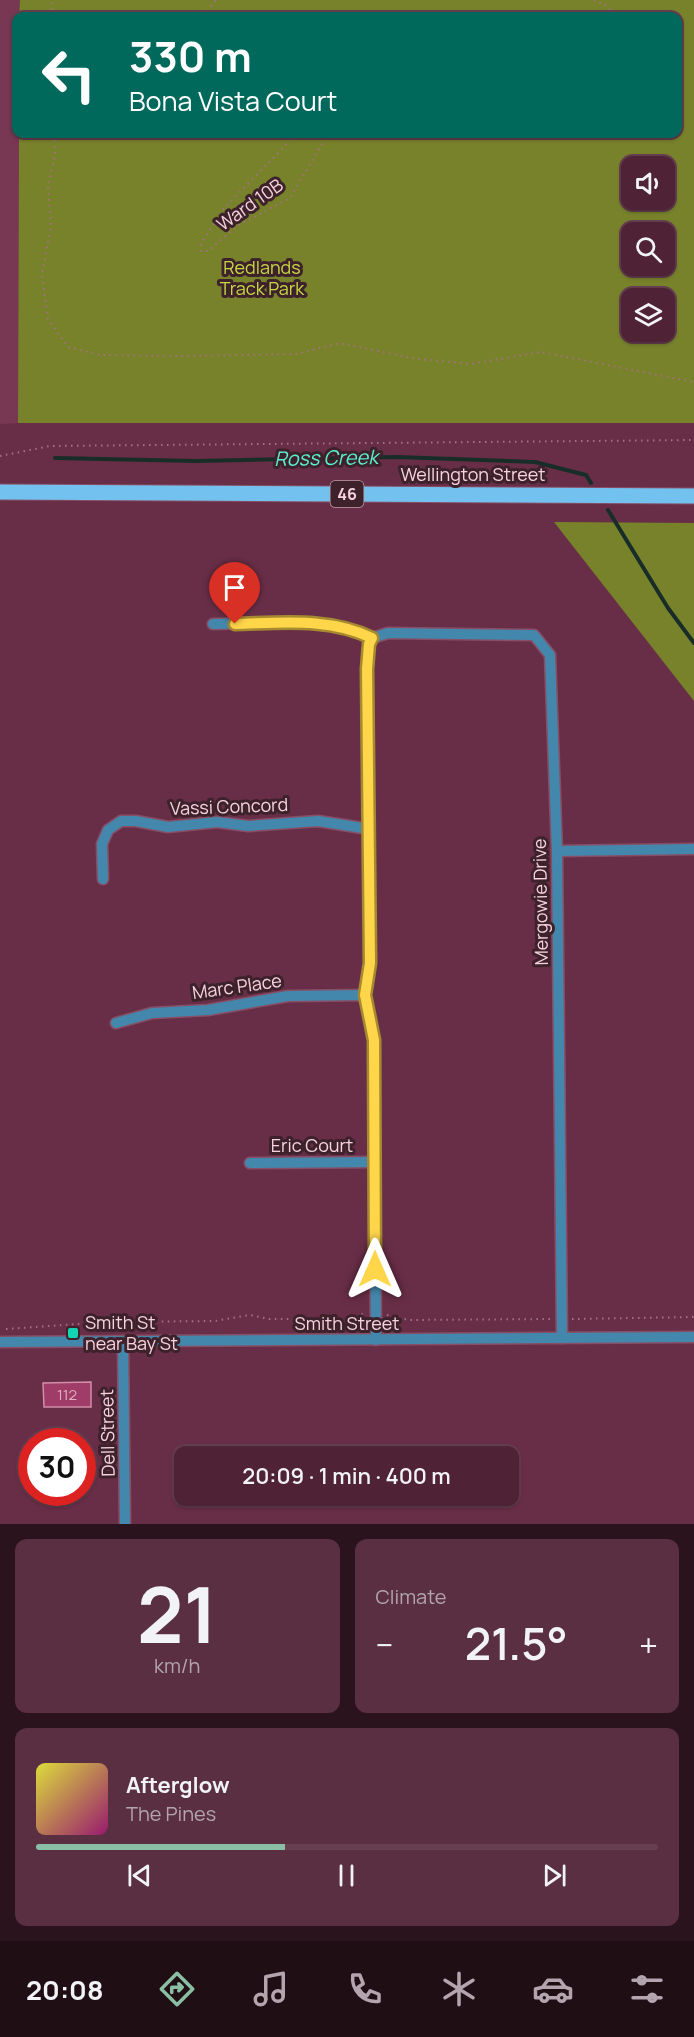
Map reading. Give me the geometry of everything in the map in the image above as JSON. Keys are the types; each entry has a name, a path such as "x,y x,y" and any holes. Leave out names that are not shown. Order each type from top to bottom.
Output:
{"main road":[{"name":"Wellington Street","path":"0,492 694,496"}],"street":[{"path":"213,624 300,622 346,628 372,638 369,644 367,669 370,963 365,995 374,1040 376,1340"},
{"name":"Mergowie Drive","path":"372,638 388,633 534,635 550,655 557,850 562,1338"},
{"name":"Vassi Concord","path":"103,879 102,844 108,830 121,821 136,820 168,827 218,822 248,826 318,821 369,829"},
{"path":"557,850 694,849"},
{"name":"Marc Place","path":"116,1023 152,1013 208,1010 288,996 365,995"},
{"name":"Eric Court","path":"250,1162 374,1162"},
{"name":"Smith Street","path":"0,1342 694,1337"},
{"name":"Dell Street","path":"123,1341 125,1524"}],"path":[{"path":"594,0 613,12"},
{"path":"54,138 54,155 48,186 51,226 42,275 48,319 68,347 100,355 181,356 297,354 340,343 412,358 471,364 541,352 694,382"},
{"name":"Ward 10B","path":"290,138 224,208 201,244 201,251 207,251 237,226 290,198 326,138"},
{"path":"0,456 50,446 694,440"},
{"path":"0,1329 106,1322 215,1321 250,1315 269,1319 324,1319 346,1324 360,1314 375,1312 409,1320 694,1317"}],"shaded area":[{"path":"0,0 20,0 19,12 12,12 12,138 19,138 18,423 0,424"}],"green space":[{"name":"Redlands Track Park","path":"20,0 694,0 694,423 18,423 19,138 682,138 682,12 19,12"},
{"path":"554,522 694,523 694,701"}],"building":[{"path":"91,1382 91,1407 44,1407 43,1383"}],"waterway":[{"name":"Ross Creek","path":"55,458 196,461 397,457 535,462 586,475 591,483"},
{"name":"Ross Creek","path":"608,510 668,608 694,643"}],"place":[{"name":"Smith St near Bay St","path":"73,1333"}],"route":[{"path":"235,624 300,622 346,628 372,638 369,644 367,669 370,963 365,995 374,1040 375,1269"}]}
